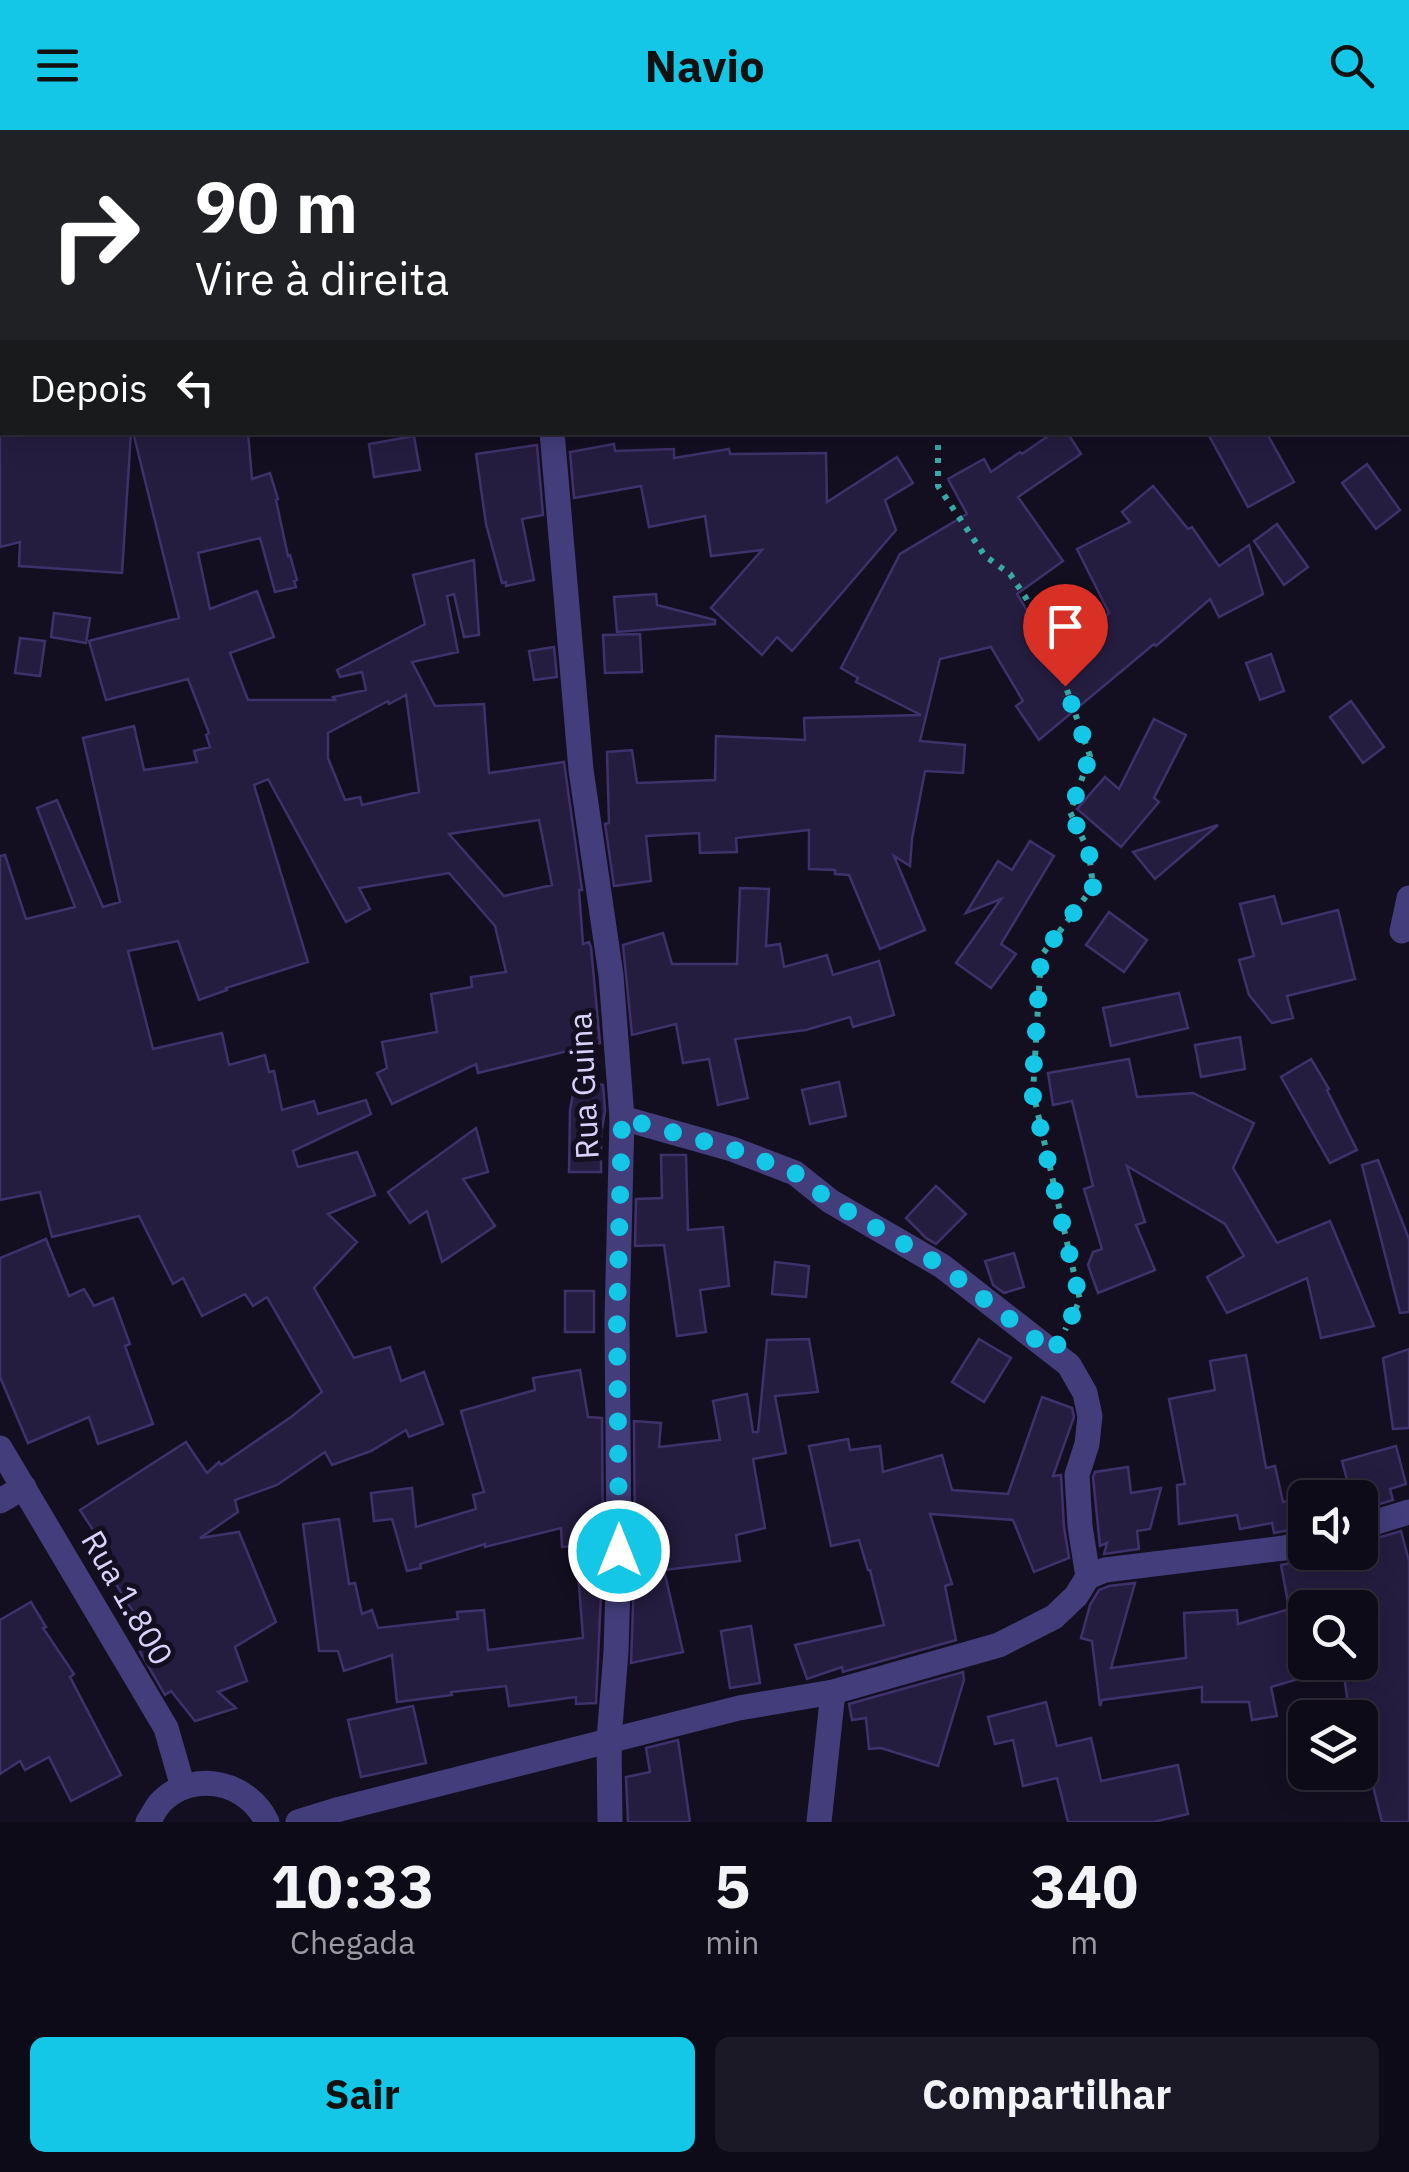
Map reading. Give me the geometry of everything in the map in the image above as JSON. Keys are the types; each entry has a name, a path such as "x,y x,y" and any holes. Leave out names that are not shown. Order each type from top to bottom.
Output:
{"street":[{"name":"Rua Guina","path":"552,435 581,770 611,976 622,1118 617,1319 619,1551 610,1822"},
{"path":"1402,930 1409,898"},
{"path":"622,1118 732,1149 795,1173 830,1201 942,1266 1069,1365 1085,1393 1090,1416 1078,1474 1080,1526 1088,1576"},
{"name":"Rua 1.800","path":"0,1448 166,1728 183,1786"},
{"path":"0,1501 24,1487"},
{"path":"1378,1522 1409,1512"},
{"path":"298,1822 610,1739 739,1708 832,1692 998,1644 1054,1617 1076,1596 1088,1576 1105,1570 1288,1547"},
{"path":"819,1822 832,1692"},
{"path":"148,1822 160,1802 183,1786 204,1782 226,1785 246,1795 262,1810 267,1822"}],"path":[{"path":"938,435 938,486 985,556 1010,574 1026,598 1053,650 1090,756 1070,812 1089,852 1093,887 1041,956 1032,1092 1080,1300 1053,1353"},
{"path":"1053,650 1086,624"}],"building":[{"path":"0,435 131,435 122,573 19,566 20,542 0,547"},
{"path":"134,435 248,435 252,479 270,473 296,587 275,592 260,538 198,553 210,609 257,591 274,637 230,653 248,700 335,700 333,697 366,690 362,672 340,677 337,670 425,624 413,575 474,560 479,635 464,637 454,594 447,596 458,652 412,662 435,706 484,704 489,773 564,762 582,890 583,944 589,942 591,947 600,1043 478,1073 476,1064 392,1104 377,1073 387,1068 382,1042 437,1032 431,994 472,987 471,977 506,972 495,926 449,873 359,888 370,909 346,922 268,779 254,785 308,962 199,1000 178,941 128,951 153,1049 222,1033 229,1065 265,1055 269,1072 274,1071 282,1110 314,1101 318,1114 366,1100 371,1114 293,1151 298,1167 357,1152 375,1195 328,1214 357,1242 314,1288 354,1358 390,1347 401,1381 424,1372 443,1424 409,1437 406,1430 371,1451 332,1465 325,1452 277,1485 235,1500 238,1512 200,1538 239,1532 276,1622 235,1647 247,1681 218,1692 236,1708 195,1721 171,1691 165,1695 140,1652 153,1644 94,1549 102,1544 80,1510 186,1442 207,1473 322,1392 267,1297 253,1306 245,1294 202,1316 183,1278 173,1284 139,1216 52,1237 40,1192 0,1200 0,856 5,855 26,919 75,907 37,808 57,800 103,907 120,902 83,738 134,726 144,770 197,762 194,751 210,747 206,735 209,733 188,679 106,700 89,641 179,618","holes":["406,695 419,792 362,805 360,797 345,800 328,758 328,733","539,820 552,885 504,896 449,834"]},
{"path":"1050,435 1069,435 1081,454 1018,497 1063,561 1017,594 1053,661 1109,613 1077,549 1130,522 1122,512 1153,486 1188,529 1192,527 1219,566 1249,545 1263,594 1219,617 1210,599 1039,740 1016,706 1023,701 991,647 940,659 920,741 965,745 963,773 925,771 910,866 894,856 925,930 880,949 849,875 809,869 809,830 736,838 737,852 700,853 699,833 646,836 651,881 614,886 605,824 609,823 607,752 632,750 637,783 715,780 716,736 805,740 804,718 921,715 856,682 858,678 841,668 900,554 967,514 948,479 984,459 991,472"},
{"path":"1209,435 1268,435 1294,482 1248,507"},
{"path":"414,436 420,470 374,477 369,444"},
{"path":"614,444 615,451 674,449 674,458 729,449 730,454 826,453 827,502 897,457 913,483 885,500 896,530 792,651 777,637 762,655 711,608 762,550 711,556 705,516 649,527 641,486 574,498 570,452"},
{"path":"537,445 543,515 522,519 534,580 506,586 486,524 476,454"},
{"path":"1367,464 1400,510 1376,529 1342,483"},
{"path":"1277,524 1308,567 1284,585 1254,541"},
{"path":"656,594 657,605 715,620 715,624 617,632 614,597"},
{"path":"54,613 90,618 86,643 51,637"},
{"path":"640,634 642,672 605,673 603,635"},
{"path":"20,638 45,641 40,676 15,673"},
{"path":"554,647 557,677 534,680 529,651"},
{"path":"1271,654 1284,691 1260,700 1246,663"},
{"path":"1351,701 1384,747 1363,763 1330,717"},
{"path":"1154,719 1186,735 1154,798 1159,802 1121,847 1077,809 1105,777 1119,789"},
{"path":"1218,825 1155,879 1133,852"},
{"path":"1030,841 1054,856 1001,944 1016,954 991,988 956,963 1001,899 966,913 998,861 1012,870"},
{"path":"740,888 769,889 766,946 780,944 784,967 827,955 833,975 879,961 894,1015 853,1027 850,1017 806,1030 735,1039 748,1098 718,1105 709,1059 683,1063 676,1024 632,1035 623,945 663,933 672,964 737,964"},
{"path":"1274,896 1282,924 1338,910 1355,979 1287,996 1293,1018 1272,1023 1249,995 1239,960 1254,956 1240,904"},
{"path":"1109,912 1147,940 1124,972 1086,945"},
{"path":"1179,993 1188,1028 1111,1046 1103,1008"},
{"path":"1240,1037 1245,1069 1201,1077 1195,1045"},
{"path":"1129,1059 1137,1097 1193,1093 1254,1123 1233,1168 1277,1243 1330,1221 1374,1326 1321,1338 1307,1278 1227,1313 1207,1277 1244,1256 1225,1224 1127,1166 1145,1222 1136,1225 1155,1270 1098,1293 1088,1265 1093,1252 1102,1249 1084,1189 1093,1186 1072,1101 1053,1105 1048,1073"},
{"path":"1311,1059 1357,1150 1330,1163 1281,1077"},
{"path":"576,1079 603,1085 601,1172 569,1172 570,1110"},
{"path":"839,1082 846,1116 810,1124 802,1090"},
{"path":"476,1128 488,1172 463,1179 495,1226 442,1262 427,1211 410,1223 388,1192"},
{"path":"661,1155 686,1155 688,1230 723,1227 729,1286 700,1290 706,1332 677,1336 664,1245 635,1246 636,1199 662,1198"},
{"path":"1378,1160 1409,1239 1409,1312 1400,1313 1362,1165"},
{"path":"936,1186 966,1214 936,1244 906,1218"},
{"path":"46,1239 69,1296 84,1289 94,1306 113,1298 130,1344 125,1346 153,1424 98,1444 89,1417 28,1443 0,1377 0,1258"},
{"path":"1014,1253 1024,1287 1004,1293 993,1285 985,1261"},
{"path":"775,1262 809,1266 806,1297 772,1294"},
{"path":"565,1291 594,1291 594,1332 565,1332"},
{"path":"809,1339 818,1392 775,1396 786,1453 753,1459 765,1528 736,1535 740,1561 664,1570 683,1652 631,1663 634,1421 661,1423 659,1447 720,1440 713,1401 747,1394 753,1432 758,1432 767,1340"},
{"path":"979,1339 1011,1358 984,1402 952,1382"},
{"path":"1409,1349 1409,1428 1393,1429 1383,1358"},
{"path":"1246,1355 1266,1468 1275,1466 1283,1502 1288,1501 1288,1530 1274,1533 1272,1523 1240,1529 1237,1515 1179,1524 1177,1485 1185,1484 1169,1399 1215,1390 1210,1361"},
{"path":"580,1370 588,1417 602,1418 603,1551 596,1703 576,1704 576,1697 509,1706 506,1686 397,1702 392,1655 344,1671 338,1651 319,1651 303,1524 339,1519 349,1584 355,1583 362,1614 372,1610 378,1628 458,1619 457,1612 484,1610 488,1650 583,1638 576,1546 562,1547 561,1528 485,1544 407,1571 392,1519 374,1521 371,1493 412,1488 416,1527 476,1509 473,1495 484,1492 461,1411 535,1390 533,1378"},
{"path":"1042,1397 1072,1408 1074,1417 1053,1476 1061,1475 1069,1558 1034,1572 1013,1520 930,1514 952,1584 945,1586 956,1640 807,1679 795,1645 884,1625 859,1540 831,1546 809,1446 848,1439 850,1450 880,1446 883,1472 942,1455 952,1490 1008,1494"},
{"path":"1396,1446 1406,1484 1390,1489 1393,1500 1378,1505 1378,1480 1347,1480 1342,1461"},
{"path":"1128,1467 1131,1493 1161,1488 1150,1529 1137,1531 1139,1549 1104,1554 1107,1543 1100,1546 1093,1477 1095,1472"},
{"path":"1401,1531 1409,1561 1409,1822 1382,1822 1374,1790 1378,1790 1378,1700 1347,1700 1345,1680 1378,1680 1378,1590 1288,1590 1288,1603 1281,1565 1288,1564 1288,1570 1378,1570 1378,1538"},
{"path":"1135,1583 1111,1668 1186,1658 1184,1613 1237,1610 1238,1624 1288,1609 1288,1680 1295,1680 1271,1687 1277,1716 1252,1720 1249,1702 1202,1702 1202,1687 1102,1700 1100,1706 1092,1641 1081,1638 1090,1605 1099,1590"},
{"path":"31,1602 46,1627 43,1628 74,1674 70,1677 121,1775 71,1801 49,1757 25,1770 20,1761 0,1774 0,1620"},
{"path":"751,1626 760,1683 730,1688 721,1631"},
{"path":"963,1672 964,1680 938,1766 881,1748 869,1749 866,1718 852,1720 849,1704"},
{"path":"1046,1702 1057,1746 1091,1738 1101,1781 1178,1765 1188,1814 1153,1822 1068,1822 1057,1778 1023,1786 1013,1740 995,1744 988,1717"},
{"path":"413,1706 426,1763 361,1777 348,1720"},
{"path":"678,1740 690,1822 628,1822 626,1777 650,1772 646,1748"}],"route":[{"path":"619,1551 617,1319 622,1118 732,1149 795,1173 830,1201 942,1266 1053,1353 1080,1300 1032,1092 1041,956 1093,887 1089,852 1070,812 1090,756 1065,686"}]}
